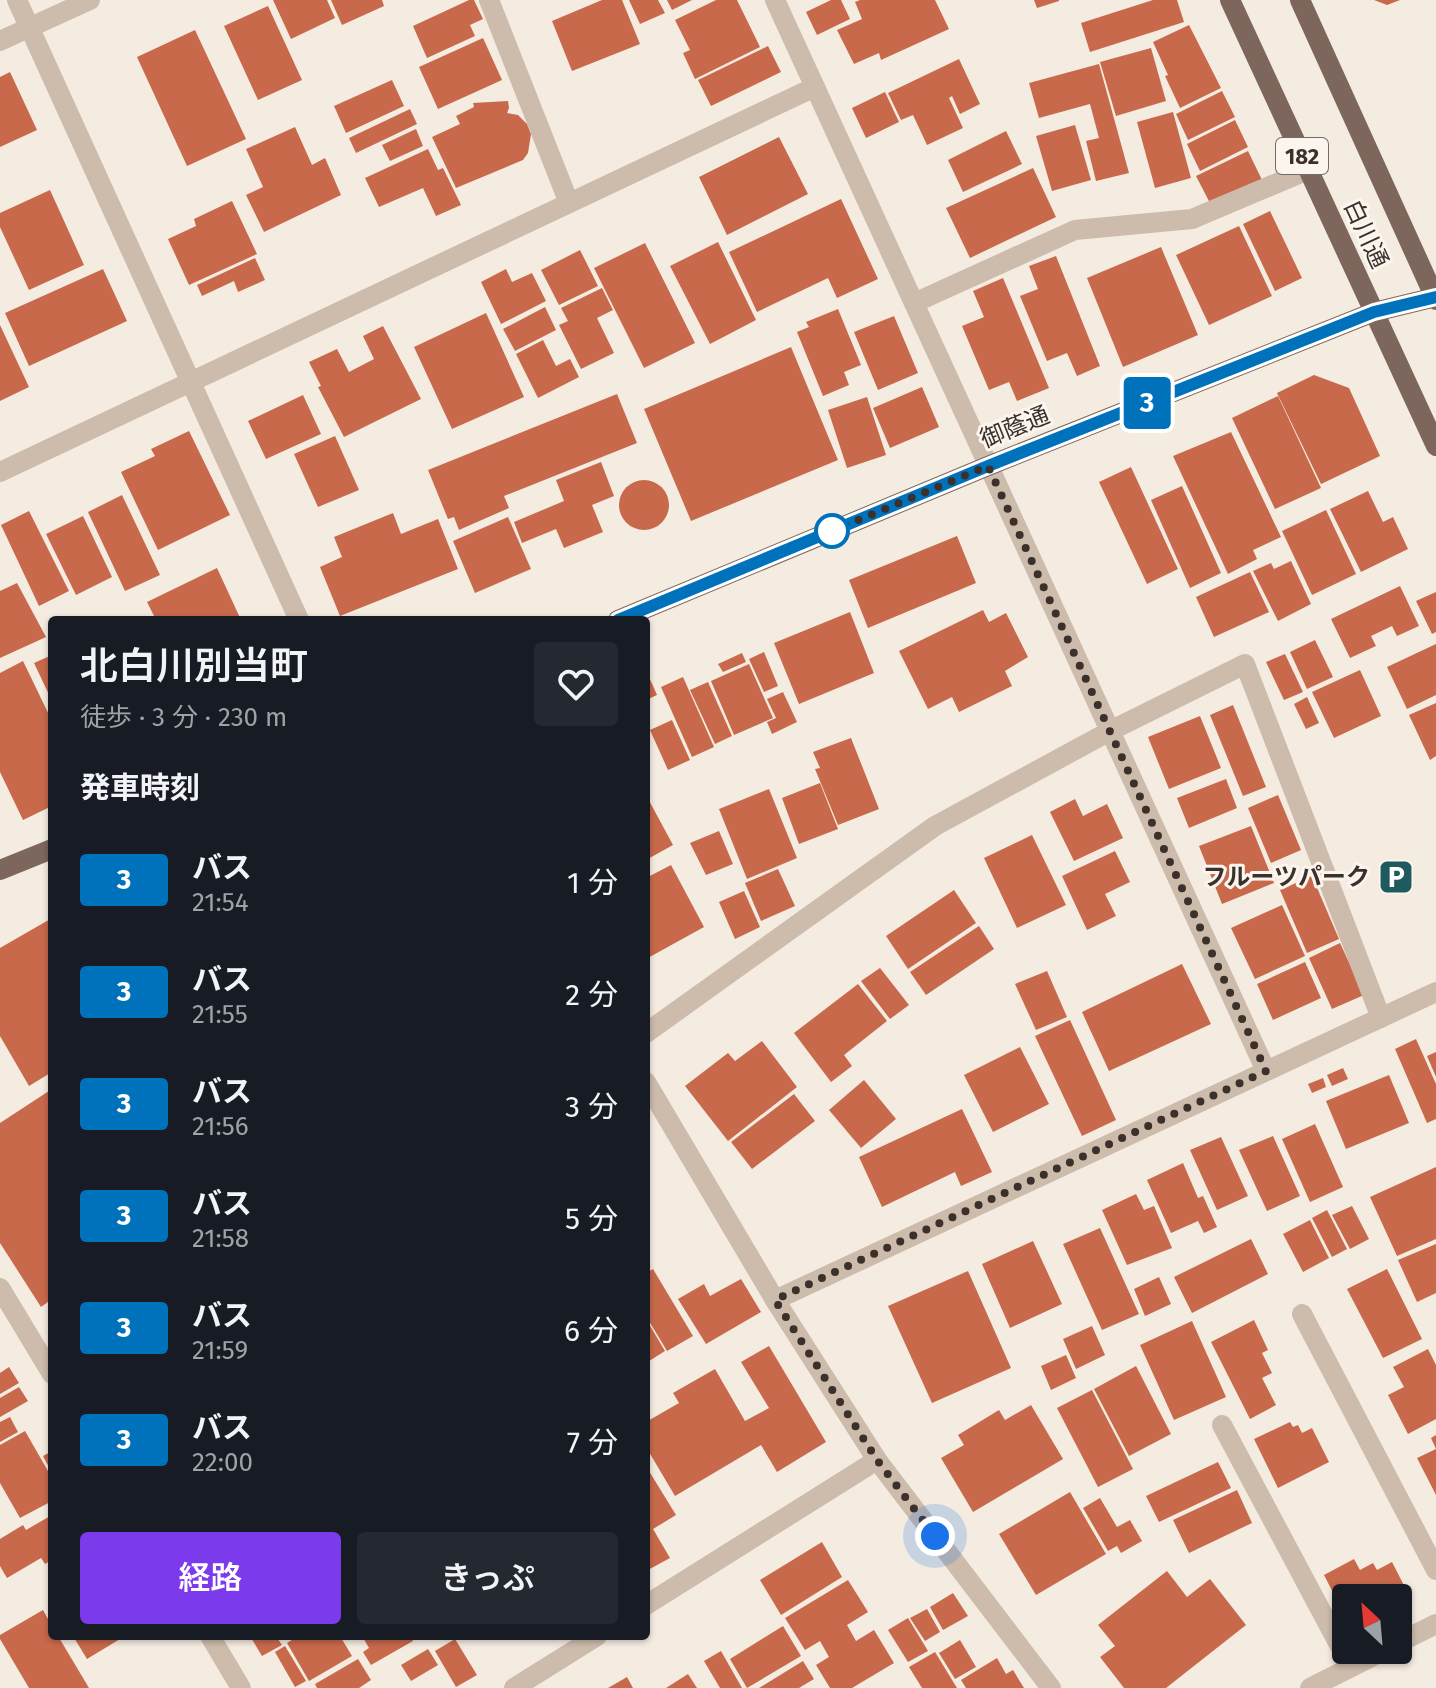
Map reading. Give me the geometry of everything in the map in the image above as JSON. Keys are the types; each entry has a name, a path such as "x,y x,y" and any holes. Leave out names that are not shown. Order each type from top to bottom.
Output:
{"main road":[{"name":"白川通","path":"1230,0 1436,446"},
{"name":"白川通","path":"1300,0 1436,298"},
{"name":"御蔭通","path":"628,616 988,466 1374,312 1436,298"},
{"path":"0,870 48,851"}],"street":[{"path":"17,0 297,616"},
{"path":"0,41 90,0"},
{"path":"489,0 569,203"},
{"path":"775,0 1266,1071"},
{"path":"0,472 815,87"},
{"path":"914,303 1075,230 1192,219 1308,170"},
{"path":"650,1030 935,826 1110,731 1245,664 1381,1018"},
{"path":"775,1300 1436,992"},
{"path":"650,1089 775,1300 877,1460 1051,1688"},
{"path":"0,1288 48,1367"},
{"path":"1302,1314 1436,1570"},
{"path":"1222,1425 1351,1667"},
{"path":"650,1602 877,1460"},
{"path":"1412,1636 1436,1624"},
{"path":"212,1640 241,1688"},
{"path":"514,1688 591,1640"},
{"path":"1310,1688 1357,1664"}],"building":[{"path":"273,0 327,0 335,18 291,39"},
{"path":"331,0 382,0 384,6 342,25"},
{"path":"474,0 483,19 470,25 475,36 427,58 413,26"},
{"path":"602,0 622,0 640,44 572,71 552,21"},
{"path":"629,0 658,0 665,13 640,24"},
{"path":"667,0 692,0 672,10"},
{"path":"716,0 737,0 760,47 695,79 683,53 690,50 675,20"},
{"path":"831,0 841,0 850,19 817,35 806,12"},
{"path":"935,0 949,29 881,60 879,53 854,64 837,30 862,19 855,2"},
{"path":"1034,0 1059,0 1059,1 1037,8"},
{"path":"1153,0 1177,0 1184,22 1090,52 1081,23"},
{"path":"1374,0 1400,0 1387,5"},
{"path":"268,6 302,80 258,100 224,26"},
{"path":"1189,25 1221,88 1180,108 1153,42"},
{"path":"195,30 246,139 187,166 137,57"},
{"path":"483,38 502,80 438,109 419,67"},
{"path":"768,46 781,72 711,106 698,80"},
{"path":"1151,48 1166,101 1116,116 1100,62"},
{"path":"959,59 980,104 960,114 952,96 949,98 963,128 927,145 913,115 901,120 888,93"},
{"path":"1099,64 1129,173 1096,181 1086,141 1099,138 1090,104 1039,118 1029,83"},
{"path":"10,72 37,130 0,147 0,77"},
{"path":"392,80 404,106 346,133 334,106"},
{"path":"1222,91 1235,117 1188,140 1176,114"},
{"path":"885,92 899,122 866,138 852,108"},
{"path":"508,101 507,113 518,115 531,134 528,153 523,160 456,188 432,137 460,124 456,116 474,107 473,103"},
{"path":"410,109 417,124 356,153 349,138"},
{"path":"1173,112 1191,178 1155,188 1137,122"},
{"path":"1235,120 1248,147 1200,171 1187,144"},
{"path":"1075,125 1091,180 1052,191 1036,136"},
{"path":"295,127 312,165 325,158 341,195 264,232 246,195 263,187 246,149"},
{"path":"416,129 423,146 390,161 382,145"},
{"path":"1006,131 1022,164 963,192 948,160"},
{"path":"779,137 808,194 727,235 699,177"},
{"path":"428,149 438,170 443,168 461,205 436,216 423,188 379,207 365,178"},
{"path":"1248,151 1262,180 1211,205 1196,176"},
{"path":"1033,168 1056,217 970,258 946,208"},
{"path":"50,190 84,265 29,290 0,227 0,213"},
{"path":"841,199 878,279 837,298 828,278 757,312 729,252"},
{"path":"232,201 257,254 189,285 168,239 196,226 194,219"},
{"path":"1270,211 1302,278 1275,291 1243,224"},
{"path":"1239,226 1272,296 1209,325 1176,255"},
{"path":"718,242 756,320 710,344 670,266"},
{"path":"645,243 695,343 644,368 594,268"},
{"path":"1161,247 1198,335 1123,367 1087,278"},
{"path":"580,250 598,286 559,305 541,270"},
{"path":"1056,256 1100,366 1077,376 1067,353 1047,361 1020,296 1038,289 1029,266"},
{"path":"255,258 265,280 238,292 234,281 202,296 197,285"},
{"path":"103,269 127,321 29,366 5,313"},
{"path":"506,269 512,282 532,273 546,301 501,324 481,282"},
{"path":"1003,278 1049,388 1017,401 1009,382 989,390 962,326 984,317 973,291"},
{"path":"602,288 613,310 597,318 614,353 581,369 559,325 568,321 561,308"},
{"path":"545,307 556,330 515,351 503,329"},
{"path":"838,309 861,365 844,372 849,385 823,396 797,332 809,327 806,322"},
{"path":"486,313 524,397 452,429 414,347"},
{"path":"894,316 918,373 878,390 854,332"},
{"path":"0,325 29,387 0,401"},
{"path":"383,326 421,399 344,437 318,387 321,386 309,362 337,349 349,372 374,359 363,336"},
{"path":"543,340 556,366 570,359 579,377 538,398 516,354"},
{"path":"791,347 838,460 691,521 644,409"},
{"path":"1314,375 1349,388 1380,456 1321,484 1277,393"},
{"path":"922,387 939,427 890,448 873,408"},
{"path":"617,394 637,443 504,496 509,508 459,530 454,517 448,519 428,470"},
{"path":"303,395 321,434 266,459 248,421"},
{"path":"1278,396 1321,488 1275,509 1232,418"},
{"path":"867,397 886,455 847,468 828,410"},
{"path":"189,431 230,515 158,550 121,472 155,456 151,449"},
{"path":"1231,432 1281,537 1253,550 1257,559 1228,574 1173,456"},
{"path":"335,436 359,490 318,507 294,454"},
{"path":"601,462 614,496 592,505 603,532 564,548 556,529 522,543 514,522 564,501 556,480"},
{"path":"1131,467 1178,569 1147,584 1099,482"},
{"path":"634,481 654,481 668,495 668,515 654,529 634,529 620,515 620,495"},
{"path":"1182,486 1221,573 1190,588 1151,500"},
{"path":"1368,491 1383,522 1393,517 1408,549 1361,572 1330,509"},
{"path":"122,495 160,575 125,591 88,512"},
{"path":"1326,510 1356,574 1312,595 1282,531"},
{"path":"29,511 69,591 39,606 1,525"},
{"path":"393,513 401,534 438,519 458,569 340,616 320,567 342,557 334,537"},
{"path":"83,516 112,577 76,595 46,534"},
{"path":"508,517 531,569 475,593 453,541"},
{"path":"957,536 976,583 868,628 849,580"},
{"path":"1291,561 1311,604 1278,621 1253,571 1271,563 1274,569"},
{"path":"217,568 239,616 154,616 147,602"},
{"path":"1250,572 1269,612 1214,637 1196,597"},
{"path":"17,583 46,637 0,658 0,591"},
{"path":"1400,586 1419,626 1397,636 1392,626 1371,636 1376,646 1350,658 1331,619"},
{"path":"1436,592 1436,632 1432,634 1416,601"},
{"path":"983,610 989,622 1006,613 1028,657 1005,671 1012,686 959,712 952,697 928,709 899,651"},
{"path":"850,612 874,673 799,704 774,643"},
{"path":"1315,640 1333,677 1307,689 1290,652"},
{"path":"1436,644 1436,695 1407,709 1387,667"},
{"path":"764,652 778,686 764,692 749,659"},
{"path":"742,653 746,662 723,672 718,664"},
{"path":"1285,654 1303,692 1284,700 1266,662"},
{"path":"48,657 48,693 34,663"},
{"path":"23,661 48,713 48,808 23,820 0,772 0,673"},
{"path":"749,664 773,718 734,735 711,681"},
{"path":"1360,670 1381,716 1334,738 1312,692"},
{"path":"683,677 714,747 692,757 661,687"},
{"path":"650,679 657,695 650,698"},
{"path":"708,682 732,736 715,744 690,690"},
{"path":"783,692 797,722 772,734 767,722 776,718 767,699"},
{"path":"1307,697 1319,723 1306,729 1294,704"},
{"path":"1436,703 1436,756 1430,760 1409,715"},
{"path":"1233,705 1266,787 1243,796 1210,715"},
{"path":"1200,716 1221,768 1169,789 1148,737"},
{"path":"672,720 690,760 668,770 650,730"},
{"path":"851,738 879,809 838,825 815,769 820,768 813,752"},
{"path":"1226,779 1237,808 1189,828 1177,798"},
{"path":"820,783 838,829 799,844 782,798"},
{"path":"769,789 797,858 747,879 719,809"},
{"path":"1278,795 1301,850 1271,863 1248,808"},
{"path":"1075,799 1083,816 1107,804 1123,838 1074,861 1050,812"},
{"path":"650,802 673,845 650,858"},
{"path":"1251,826 1274,883 1222,904 1199,846"},
{"path":"719,831 733,864 706,875 690,843"},
{"path":"1032,835 1066,905 1017,928 984,858"},
{"path":"1115,851 1130,882 1105,894 1116,916 1087,930 1062,876"},
{"path":"671,865 704,927 650,957 650,876"},
{"path":"778,869 795,906 761,921 745,883"},
{"path":"1312,876 1339,939 1307,953 1280,890"},
{"path":"954,890 976,923 908,969 886,936"},
{"path":"744,891 760,927 735,939 719,902"},
{"path":"1282,905 1305,956 1255,979 1231,928"},
{"path":"48,920 48,1074 29,1086 0,1036 0,948"},
{"path":"979,926 994,949 926,995 910,972"},
{"path":"1340,943 1364,995 1332,1009 1309,958"},
{"path":"1305,962 1321,998 1273,1020 1257,984"},
{"path":"1182,964 1211,1024 1109,1071 1082,1012"},
{"path":"880,968 909,1005 890,1019 861,981"},
{"path":"1047,971 1067,1017 1036,1030 1015,984"},
{"path":"858,984 887,1021 844,1055 852,1066 831,1082 794,1033"},
{"path":"1070,1020 1116,1120 1082,1136 1035,1036"},
{"path":"1416,1039 1436,1084 1436,1119 1427,1123 1395,1049"},
{"path":"762,1041 797,1087 728,1141 685,1086 728,1053 735,1061"},
{"path":"1020,1047 1049,1104 993,1132 964,1075"},
{"path":"1436,1052 1436,1077 1427,1056"},
{"path":"1343,1068 1348,1079 1332,1086 1327,1075"},
{"path":"1389,1075 1409,1123 1346,1149 1326,1101"},
{"path":"1323,1078 1326,1087 1312,1093 1308,1084"},
{"path":"864,1080 896,1119 861,1148 829,1110"},
{"path":"48,1092 48,1302 41,1307 0,1243 0,1123"},
{"path":"794,1094 815,1121 752,1169 731,1142"},
{"path":"962,1109 992,1172 961,1186 955,1172 882,1207 859,1157"},
{"path":"1315,1124 1343,1187 1310,1202 1282,1139"},
{"path":"1273,1136 1300,1196 1267,1211 1239,1150"},
{"path":"1221,1137 1248,1196 1217,1210 1190,1150"},
{"path":"1183,1163 1198,1198 1203,1196 1217,1227 1204,1233 1198,1221 1171,1233 1147,1180"},
{"path":"1436,1167 1436,1239 1397,1256 1370,1197"},
{"path":"1136,1194 1144,1210 1154,1206 1172,1248 1127,1265 1102,1210"},
{"path":"1352,1206 1369,1239 1350,1249 1332,1215"},
{"path":"1327,1210 1347,1249 1332,1257 1312,1218"},
{"path":"1310,1220 1329,1258 1303,1272 1283,1234"},
{"path":"1100,1228 1139,1314 1102,1330 1063,1244"},
{"path":"1251,1239 1268,1274 1192,1313 1174,1277"},
{"path":"1033,1241 1062,1304 1010,1328 982,1264"},
{"path":"1436,1244 1436,1293 1417,1302 1398,1260"},
{"path":"653,1269 693,1336 667,1351 650,1323 650,1271"},
{"path":"1387,1269 1422,1339 1383,1358 1347,1289"},
{"path":"968,1271 1011,1368 932,1403 888,1306"},
{"path":"1159,1277 1171,1304 1145,1316 1134,1289"},
{"path":"741,1279 761,1312 706,1344 678,1299 704,1284 710,1296"},
{"path":"1254,1320 1268,1350 1262,1353 1272,1373 1262,1378 1276,1405 1250,1419 1211,1342"},
{"path":"1192,1321 1226,1397 1174,1420 1140,1345"},
{"path":"650,1326 665,1351 650,1360"},
{"path":"1092,1326 1105,1355 1076,1369 1063,1339"},
{"path":"769,1346 826,1442 777,1472 761,1445 675,1496 650,1454 650,1420 679,1403 673,1393 715,1369 745,1421 769,1408 741,1362"},
{"path":"1428,1349 1436,1365 1436,1419 1408,1434 1388,1395 1404,1387 1393,1367"},
{"path":"1066,1355 1076,1378 1051,1390 1041,1366"},
{"path":"1136,1366 1171,1434 1129,1456 1094,1389"},
{"path":"9,1367 19,1383 0,1394 0,1373"},
{"path":"19,1387 28,1401 0,1417 0,1398"},
{"path":"1092,1390 1133,1469 1098,1487 1057,1408"},
{"path":"1031,1405 1063,1459 973,1512 941,1458 964,1445 958,1435 999,1410 1005,1420"},
{"path":"10,1417 18,1432 0,1442 0,1422"},
{"path":"1290,1422 1293,1427 1298,1425 1302,1433 1312,1428 1329,1462 1278,1488 1254,1439"},
{"path":"25,1431 48,1471 48,1503 20,1518 0,1483 0,1445"},
{"path":"1436,1449 1436,1495 1417,1458"},
{"path":"1218,1462 1231,1488 1159,1522 1146,1496"},
{"path":"650,1473 676,1515 653,1529 670,1558 650,1569"},
{"path":"1237,1490 1252,1523 1189,1553 1173,1520"},
{"path":"1070,1492 1106,1554 1036,1595 999,1534"},
{"path":"1100,1498 1117,1527 1130,1520 1142,1541 1121,1553 1117,1546 1108,1551 1083,1508"},
{"path":"48,1517 48,1562 45,1564 41,1558 7,1578 0,1566 0,1539 23,1525 26,1530"},
{"path":"822,1542 842,1577 781,1615 760,1580"},
{"path":"1354,1559 1360,1570 1373,1563 1377,1570 1392,1562 1403,1584 1332,1584 1332,1591 1324,1575"},
{"path":"1167,1571 1187,1597 1210,1579 1246,1625 1166,1688 1124,1688 1100,1657 1115,1646 1098,1625"},
{"path":"848,1580 868,1612 847,1625 856,1641 874,1630 894,1663 852,1688 830,1688 816,1665 829,1657 820,1641 805,1650 785,1618"},
{"path":"953,1593 968,1616 943,1630 930,1607"},
{"path":"927,1609 940,1632 925,1641 910,1618"},
{"path":"43,1610 48,1619 48,1640 60,1640 89,1688 29,1688 0,1635"},
{"path":"908,1618 928,1651 908,1662 888,1630"},
{"path":"783,1626 801,1656 747,1688 730,1659"},
{"path":"75,1640 118,1640 87,1659"},
{"path":"252,1640 279,1640 282,1645 262,1656"},
{"path":"292,1640 342,1640 352,1656 309,1681 287,1643"},
{"path":"364,1640 413,1641 371,1665 363,1652 369,1648"},
{"path":"456,1640 477,1675 456,1687 435,1651"},
{"path":"960,1640 976,1667 955,1679 939,1653"},
{"path":"285,1646 306,1681 295,1687 275,1652"},
{"path":"428,1649 438,1665 411,1681 401,1665"},
{"path":"721,1651 742,1688 720,1688 704,1661"},
{"path":"935,1652 957,1688 922,1688 909,1667"},
{"path":"997,1658 1006,1674 1013,1670 1024,1688 966,1688 961,1680"},
{"path":"358,1659 371,1680 359,1688 317,1688 315,1684"},
{"path":"803,1661 814,1679 799,1688 759,1688"},
{"path":"688,1674 697,1688 666,1688"},
{"path":"627,1677 633,1688 608,1688"}],"bus line":[{"name":"3","path":"628,616 988,466 1374,312 1436,297"}],"place":[{"name":"フルーツパーク","path":"1396,877"}],"route":[{"path":"832,531 988,466 1266,1071 775,1300 877,1460 935,1536"}]}
